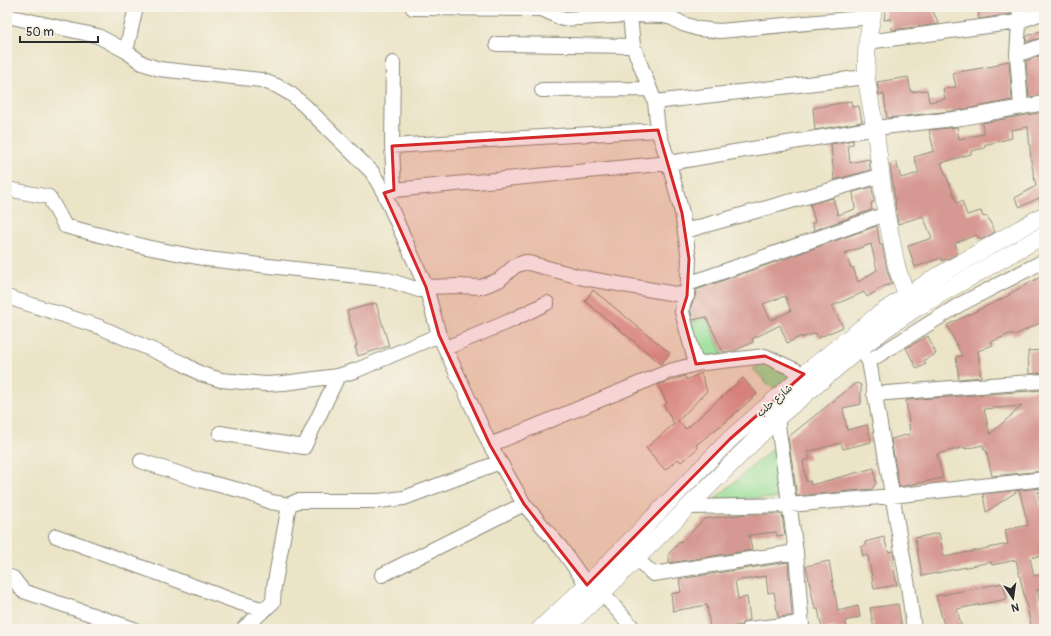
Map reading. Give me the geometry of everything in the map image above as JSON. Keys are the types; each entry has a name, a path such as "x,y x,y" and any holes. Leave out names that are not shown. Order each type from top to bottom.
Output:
{"main road":[{"path":"873,12 867,42 866,77 875,128 886,214 899,275 904,288 912,301"},
{"name":"شارع حلب","path":"912,301 936,277 1044,215"},
{"name":"شارع حلب","path":"564,629 637,559 777,418 860,349 878,315 912,301 1044,235"},
{"name":"شارع حلب","path":"540,629 587,585 730,439 804,374 860,349"}],"street":[{"path":"126,51 136,7"},
{"path":"414,7 413,8 544,8 563,19 630,15 664,16 672,18 693,28 720,31 873,12"},
{"path":"1020,7 1017,55 1021,107"},
{"path":"867,42 1018,22 1044,12"},
{"path":"630,15 633,46 655,102 658,130 669,163 682,213 689,259 687,290 682,312 696,364"},
{"path":"7,16 98,36 126,51 142,63 159,69 261,80 287,91 304,105 372,172 389,191 426,287 439,335 490,445 524,504 561,548 587,585 602,593 634,629"},
{"path":"496,44 633,46"},
{"path":"1017,55 1044,45"},
{"path":"389,191 392,146 393,63"},
{"path":"655,102 866,77"},
{"path":"542,90 650,89"},
{"path":"389,191 669,163 875,128 962,118 1044,103"},
{"path":"392,146 658,130"},
{"path":"685,231 880,176"},
{"path":"7,189 49,197 65,226 146,247 207,259 244,264 385,279 419,290 426,287 481,287 499,280 515,266 525,262 584,278 687,290 886,214"},
{"path":"914,629 908,586 874,394 860,349 959,305 1044,261"},
{"path":"7,297 100,327 182,363 201,374 221,380 265,384 338,376 357,370 439,335"},
{"path":"446,348 510,321 547,302"},
{"path":"490,445 670,371 696,364 765,356 804,374"},
{"path":"220,433 304,447 338,376"},
{"path":"874,394 1044,381"},
{"path":"748,629 802,626 796,552 777,418"},
{"path":"141,461 198,480 244,491 271,502 289,505 297,501 372,501 404,498 500,462"},
{"path":"689,507 789,505 892,496 1044,479"},
{"path":"382,574 524,504"},
{"path":"243,629 273,602 274,587 289,505"},
{"path":"56,536 237,602 265,610"},
{"path":"637,559 653,574 796,552"},
{"path":"7,576 13,578 23,591 134,629"}],"highlighted area":[{"path":"658,130 682,213 689,259 687,296 682,312 696,364 765,356 804,374 730,439 587,585 524,504 490,445 439,335 426,287 384,193 394,190 392,146"}],"green space":[{"path":"706,318 723,355 698,357 690,322"},
{"path":"767,361 793,376 773,389 753,369"},
{"path":"777,445 783,498 715,499"}],"building":[{"path":"886,7 931,7 939,24 892,30 891,19 884,20"},
{"path":"978,7 1011,7 1011,14 979,19"},
{"path":"1044,30 1044,37 1026,42 1027,36"},
{"path":"1044,54 1044,95 1029,97 1026,61"},
{"path":"1009,61 1012,100 961,110 887,118 884,94 879,95 877,82 908,77 911,92 927,90 929,102 945,99 943,89 956,87 953,73 999,65 998,63"},
{"path":"851,101 852,107 859,106 862,122 815,130 813,108"},
{"path":"1044,112 1044,155 1042,156 1044,166 1044,205 1040,205 1039,198 1020,207 1015,198 1036,186 1031,161 1028,127 1011,130 1012,138 984,145 985,148 971,151 971,154 941,163 957,203 962,201 967,215 981,211 983,217 987,216 995,232 981,240 976,235 955,243 958,253 942,261 941,258 915,267 908,246 932,238 923,216 898,224 890,164 896,162 901,178 919,173 914,157 934,151 929,130 957,127 959,139 984,134 982,123"},
{"path":"853,140 853,144 848,145 850,163 869,159 870,170 834,180 831,144"},
{"path":"872,187 874,202 871,203 872,210 814,230 812,223 815,222 810,204 833,198 838,215 855,209 853,192"},
{"path":"877,226 880,245 882,245 887,270 892,284 884,286 867,297 864,292 832,306 843,327 818,338 816,333 802,338 802,336 787,343 780,325 752,339 753,342 734,351 723,352 706,317 693,320 691,306 696,290","holes":["871,244 877,270 858,282 853,267 851,268 845,253","785,296 791,311 771,320 763,304"]},
{"path":"1044,275 1044,321 1013,336 1012,333 991,342 993,345 978,351 981,377 959,379 956,357 962,356 947,325 1010,295 1009,294"},
{"path":"593,290 670,353 661,364 585,301"},
{"path":"376,303 389,346 358,356 355,346 357,346 347,311"},
{"path":"928,336 936,354 924,360 926,364 917,369 906,348"},
{"path":"1042,350 1044,373 1029,374 1028,351"},
{"path":"701,373 707,391 678,421 686,429 743,378 757,394 720,427 696,445 698,448 681,462 678,459 665,470 646,448 674,424 664,405 667,403 658,385 685,376 686,380"},
{"path":"856,383 861,385 861,404 843,408 847,430 867,425 871,442 843,449 841,443 807,452 810,459 803,461 806,481 810,481 811,485 874,468 876,483 872,489 797,496 788,437"},
{"path":"1044,390 1044,408 1040,409 1044,438 1044,471 992,476 986,450 984,450 983,445 965,449 965,447 937,454 943,478 899,487 891,439 910,434 906,400","holes":["1022,406 990,434 984,409"]},
{"path":"1044,488 1044,491 1038,492 1044,521 1044,555 1030,558 1034,576 1044,574 1044,589 1037,590 1044,619 1044,629 1032,629 1016,560 992,565 991,562 922,576 915,538 939,533 944,557 1008,544 1005,530 1028,525 1019,490"},
{"path":"1019,490 986,512 983,494"},
{"path":"747,514 782,515 785,535 777,536 776,532 749,535 752,550 669,563 669,553 704,519"},
{"path":"884,537 888,552 893,551 894,559 892,559 897,585 874,589 868,555 863,556 861,547 866,545 865,542"},
{"path":"829,561 838,611 858,606 860,617 845,621 847,629 835,629 835,626 822,629 818,609 815,609 806,566"},
{"path":"788,562 792,616 778,617 774,592 768,593 766,576 735,581 738,599 747,597 750,620 743,622 741,625 730,628 710,629 707,605 673,611 671,594 681,592 679,579"},
{"path":"1003,583 1007,599 957,609 962,629 945,629 936,596"},
{"path":"898,604 902,629 874,629 870,608"}]}
